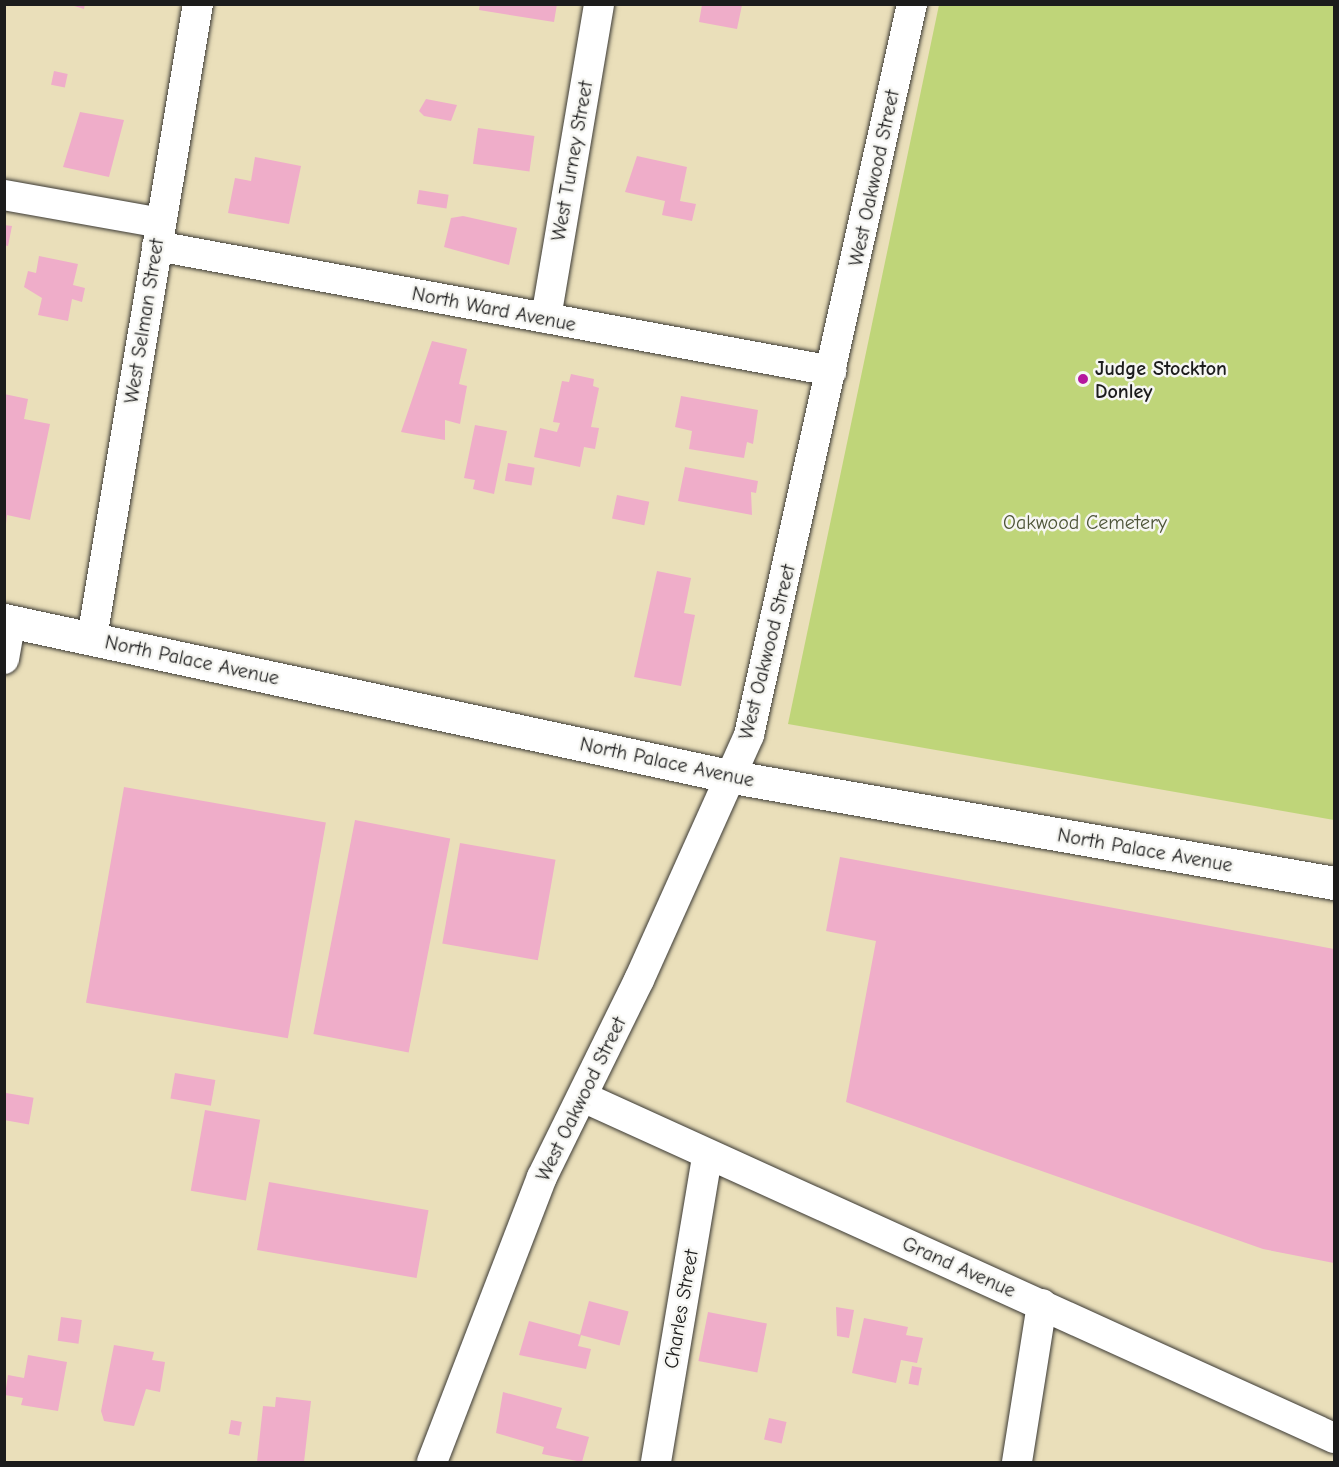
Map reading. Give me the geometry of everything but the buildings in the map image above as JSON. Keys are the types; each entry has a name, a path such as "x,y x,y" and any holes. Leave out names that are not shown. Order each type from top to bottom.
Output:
{"main road":[{"name":"North Palace Avenue","path":"8,620 733,777 1335,884"}],"street":[{"name":"West Selman Street","path":"92,638 198,4"},
{"name":"West Turney Street","path":"546,318 599,4"},
{"name":"West Oakwood Street","path":"432,1462 506,1261 733,777 749,735 912,4"},
{"name":"North Ward Avenue","path":"4,195 159,235 546,318 832,371"},
{"path":"4,659 8,620"},
{"name":"Grand Avenue","path":"583,1097 707,1156 1042,1304 1335,1438"},
{"name":"Charles Street","path":"656,1462 707,1156"},
{"path":"1017,1462 1042,1304"}],"green space":[{"name":"Oakwood Cemetery","path":"939,5 1334,5 1334,820 788,724"}],"place":[{"name":"Judge Stockton Donley","path":"1083,379"}]}
